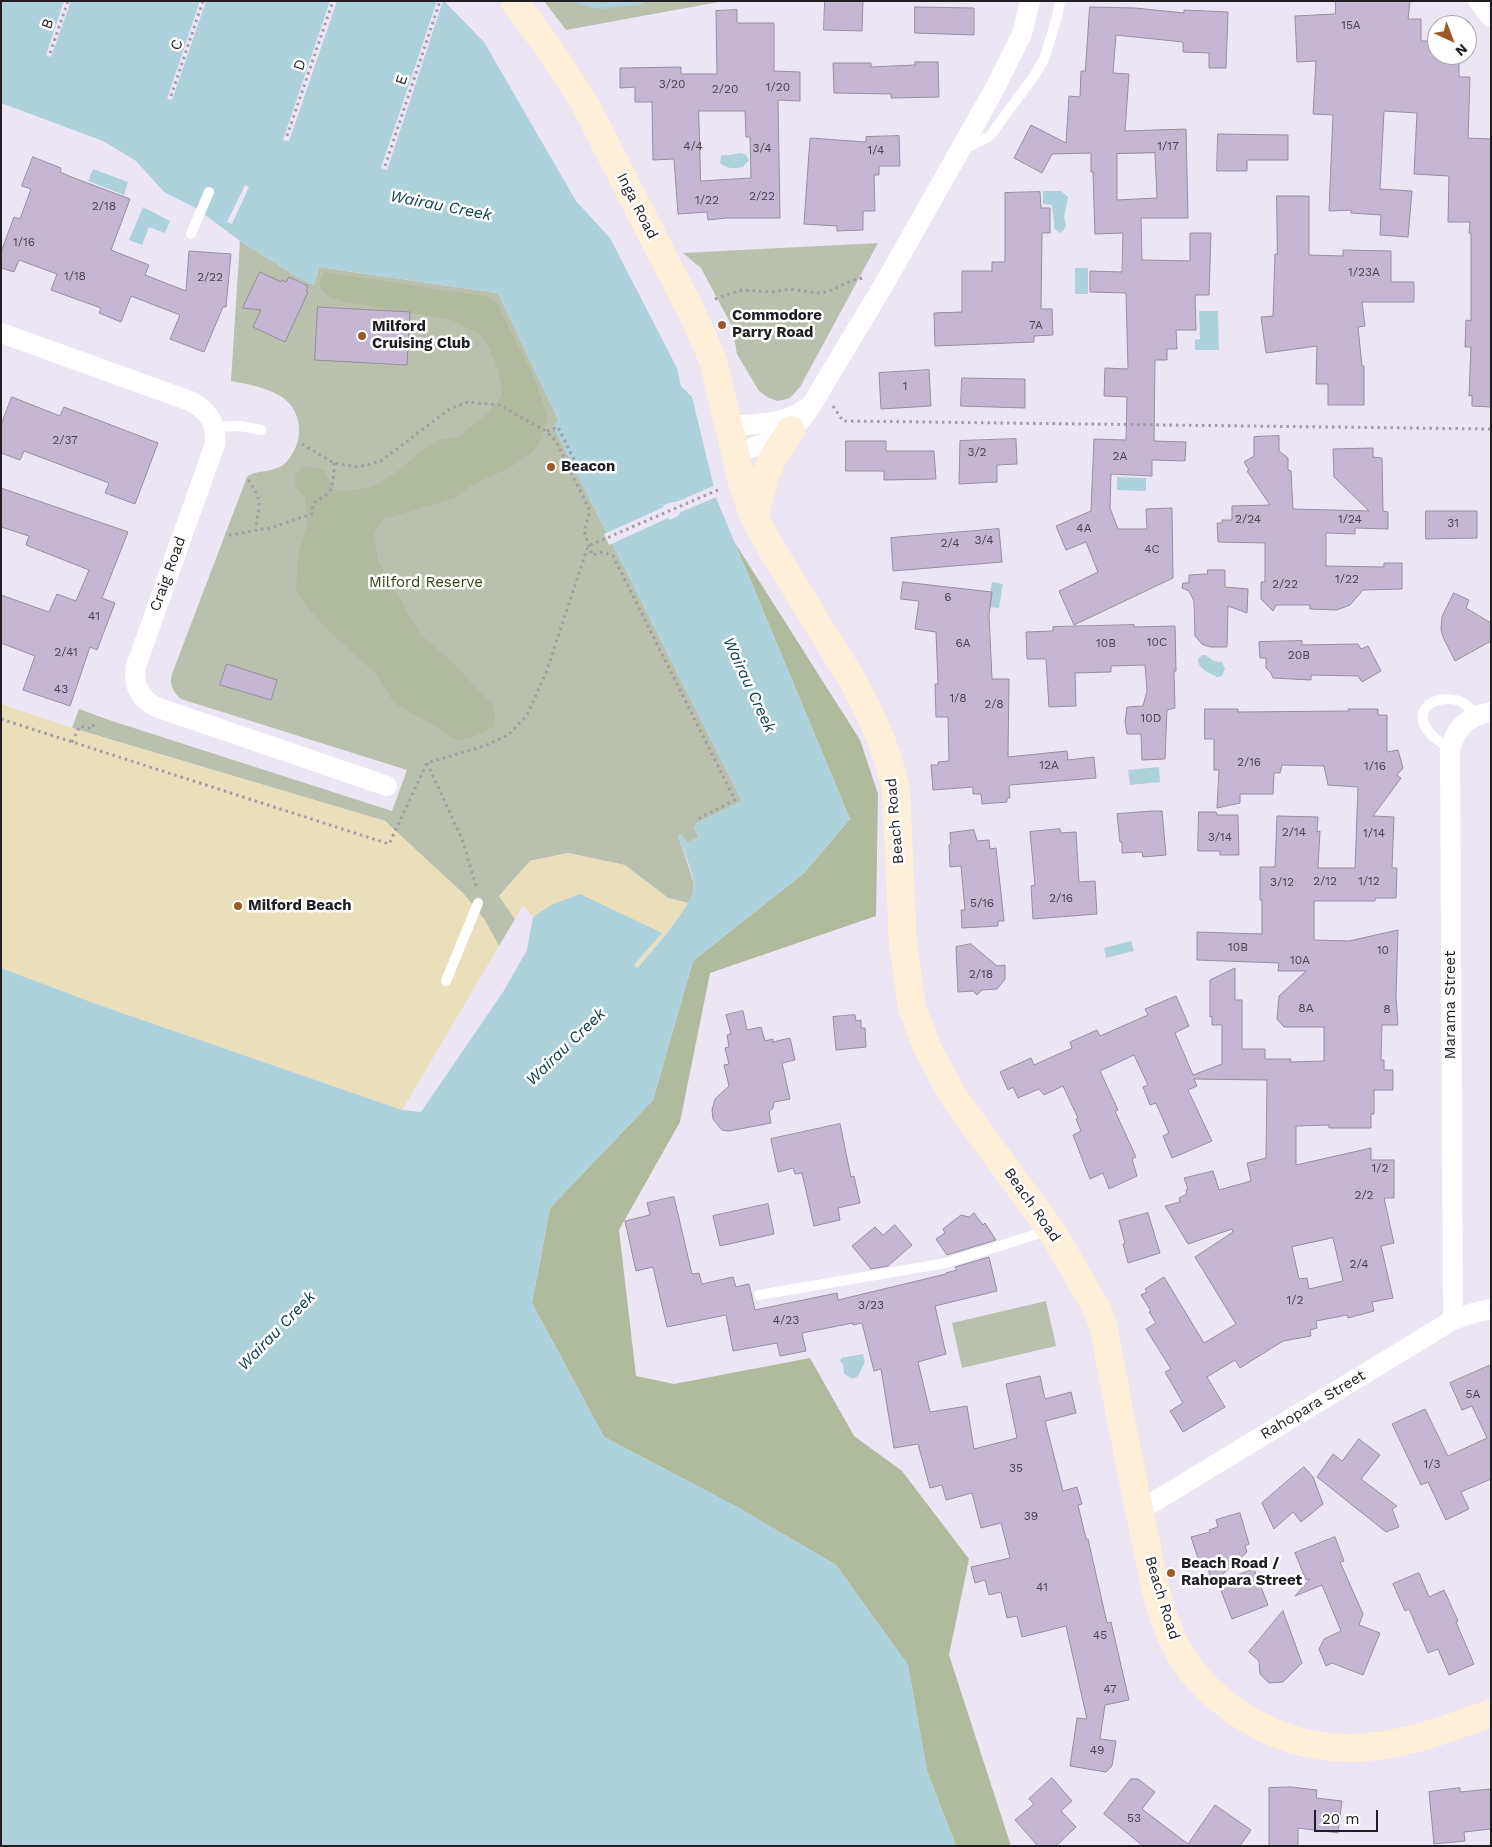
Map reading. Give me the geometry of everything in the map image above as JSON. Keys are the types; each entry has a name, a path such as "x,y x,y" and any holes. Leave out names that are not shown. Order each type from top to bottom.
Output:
{"main road":[{"name":"Inga Road","path":"514,1 531,22 584,104 692,312 713,360 735,452"},
{"path":"754,517 766,472 791,430"},
{"name":"Beach Road","path":"735,452 741,478 754,517 854,683 872,718 886,753 896,788 903,945 912,1008 928,1050 955,1099 1050,1230 1077,1271 1097,1309 1104,1330 1156,1592 1181,1656 1193,1674 1223,1702 1256,1724 1310,1744 1338,1748 1367,1748 1403,1743 1491,1713"}],"street":[{"path":"735,452 778,438 791,430 806,414 886,281 1013,55 1022,34 1030,1"},
{"path":"1478,1 1491,17"},
{"path":"1,333 190,401 204,411 215,428"},
{"path":"730,426 789,418 799,414 819,393"},
{"name":"Craig Road","path":"215,428 215,444 136,666 135,681 139,692 148,703 156,707 387,786"},
{"name":"Marama Street","path":"1453,1320 1450,749 1458,730 1466,722 1483,714"},
{"name":"Rahopara Street","path":"1139,1511 1453,1320 1491,1309"}],"lane":[{"path":"960,152 990,136 1034,76 1044,58 1060,1"},
{"path":"191,234 208,192"},
{"path":"215,428 240,426 261,430"},
{"path":"1450,749 1432,736 1424,724 1424,712 1428,705 1435,700 1448,699 1466,704 1483,714"},
{"path":"446,981 478,903"},
{"path":"759,1295 946,1263 1050,1230"}],"path":[{"name":"B","path":"50,53 68,1"},
{"name":"C","path":"171,96 203,1"},
{"name":"D","path":"287,136 333,1"},
{"name":"E","path":"385,166 440,1"},
{"path":"715,299 742,290 771,292 790,289 816,293 832,291 859,278 886,281"},
{"path":"819,393 843,421 1491,429"},
{"path":"302,444 334,463 358,467 381,461 451,408 468,402 499,405 546,431 556,442 590,512 584,531 592,555 603,552 613,556 735,800 698,819"},
{"path":"546,431 558,427 579,470"},
{"path":"229,535 270,528 312,514 312,505 328,492 334,474 334,463"},
{"path":"248,480 254,487 260,501 255,530"},
{"path":"588,546 718,490"},
{"path":"1,720 389,844 426,762 487,744 508,735 527,715 546,673 588,546"},
{"path":"72,742 80,726 92,729 95,721"},
{"path":"426,762 462,840 476,886 478,903"}],"green space":[{"path":"544,1 724,1 566,30"},
{"name":"Milford Reserve","path":"240,241 314,285 319,267 498,293 559,421 553,426 742,801 695,824 696,826 694,827 699,837 687,843 678,835 694,883 693,894 688,903 668,898 624,865 568,853 530,861 499,896 515,919 499,946 484,919 385,821 72,728 79,709 392,811 407,770 181,699 172,688 172,674 247,477 254,473 278,468 283,465 294,452 299,435 298,421 294,410 287,401 278,394 267,390 231,381"},
{"path":"878,243 800,387 790,398 778,401 769,398 759,391 737,354 732,326 701,268 683,253"},
{"path":"325,272 489,297 497,303 536,382 547,416 542,438 532,452 511,467 470,486 455,498 384,519 374,532 378,560 420,634 447,657 494,706 495,726 471,738 456,740 394,703 376,674 329,631 308,608 296,590 298,555 308,522 305,497 295,485 295,476 303,466 324,470 335,490 348,491 373,487 401,469 414,457 439,440 458,437 485,416 501,397 502,386 494,358 481,335 452,320 344,302 329,297 320,289 320,280"},
{"path":"735,543 860,740 878,794 876,916 710,973 680,1122 619,1230 636,1376 674,1384 810,1358 854,1436 902,1471 969,1559 949,1655 1011,1846 956,1846 927,1771 908,1665 836,1565 737,1507 604,1437 532,1303 550,1208 653,1100 693,961 804,873 850,819"},
{"path":"1046,1301 1056,1346 962,1368 952,1323"}],"sand":[{"name":"Milford Beach","path":"1,704 72,728 385,821 464,894 484,919 499,946 402,1110 99,1005 1,968"},
{"path":"568,853 625,865 668,898 688,903 638,968 634,966 661,933 551,905 533,917 523,906 515,919 499,896 530,861"}],"water":[{"name":"Wairau Creek","path":"1,1 444,1 484,42 576,201 610,238 677,368 681,386 692,397 717,500 850,819 804,873 693,961 653,1100 550,1208 532,1303 604,1437 737,1507 836,1565 908,1665 927,1771 956,1846 1,1846 1,968 99,1005 402,1110 421,1112 503,992 527,950 533,917 551,905 580,894 662,933 634,965 638,968 681,914 693,891 693,876 678,835 682,834 687,843 699,837 694,827 696,826 695,824 742,801 553,426 559,421 498,293 319,267 314,285 240,241 196,208 164,192 136,161 103,141 1,103"},
{"path":"745,154 749,160 743,167 731,168 720,163 721,156 723,155"},
{"path":"93,169 128,182 124,195 88,181"},
{"path":"1043,191 1061,191 1068,197 1064,217 1066,226 1060,233 1054,228 1052,205 1043,204"},
{"path":"143,207 170,221 165,233 149,227 142,245 129,240"},
{"path":"1075,268 1088,268 1088,294 1075,294"},
{"path":"1199,311 1218,311 1219,350 1195,350 1195,340 1200,339"},
{"path":"1117,477 1146,478 1146,491 1117,490"},
{"path":"992,582 1003,584 999,608 988,607"},
{"path":"1202,655 1214,661 1222,662 1225,669 1222,676 1217,677 1200,666 1198,659"},
{"path":"1159,767 1160,782 1130,785 1128,770"},
{"path":"1131,941 1134,951 1106,958 1104,948"},
{"path":"863,1354 865,1362 858,1376 853,1379 844,1374 843,1364 840,1361 841,1358"}],"pier":[{"path":"64,1 71,1 51,57 46,55"},
{"path":"200,1 206,1 172,100 167,99"},
{"path":"330,1 337,1 289,141 283,140"},
{"path":"437,1 443,1 387,170 381,168"},
{"path":"245,185 249,187 232,224 227,222"},
{"path":"716,485 719,496 681,512 670,520 668,518 609,545 604,534 664,507 663,505 676,502"}],"building":[{"path":"825,1 863,1 862,31 824,30"},
{"path":"1336,1 1410,1 1408,19 1421,19 1421,41 1427,41 1427,65 1459,65 1459,77 1470,77 1468,138 1491,139 1491,407 1472,406 1472,395 1469,396 1471,347 1465,347 1466,320 1471,321 1470,222 1448,222 1449,176 1414,174 1417,113 1384,111 1380,189 1412,191 1408,237 1380,235 1381,215 1351,213 1351,210 1329,211 1333,115 1313,114 1316,61 1297,62 1295,16 1335,14"},
{"path":"915,7 974,8 974,35 915,33"},
{"path":"1090,7 1135,8 1184,13 1184,10 1228,12 1226,68 1209,68 1209,53 1183,52 1183,42 1116,35 1113,73 1129,74 1125,131 1186,129 1188,218 1141,218 1142,260 1190,261 1190,233 1211,233 1209,295 1195,295 1196,330 1176,330 1177,349 1167,349 1167,360 1155,360 1154,441 1186,442 1185,461 1152,460 1152,476 1111,474 1110,508 1118,529 1147,529 1146,509 1172,508 1173,578 1074,625 1059,591 1098,572 1086,542 1066,550 1056,526 1091,511 1094,439 1126,440 1127,397 1104,396 1105,368 1128,369 1126,293 1090,292 1090,271 1122,272 1123,233 1095,234 1091,153 1052,154 1042,173 1014,158 1031,125 1066,143 1069,96 1080,97 1081,71 1085,71","holes":["1155,153 1157,198 1117,200 1117,154"]},
{"path":"737,10 737,23 774,23 774,71 800,72 800,101 778,100 780,218 708,220 707,212 678,214 674,159 653,160 652,102 635,102 635,87 620,88 620,68 681,67 681,74 717,74 716,11","holes":["699,111 745,111 746,137 750,137 751,178 701,181"]},
{"path":"915,62 938,62 939,97 891,98 891,94 834,93 833,63 871,63 871,67 915,65"},
{"path":"1218,134 1288,135 1288,160 1247,160 1247,171 1217,171"},
{"path":"899,136 900,166 879,166 879,175 874,175 875,211 863,211 863,230 837,231 837,226 804,224 810,138 866,142 866,137"},
{"path":"33,157 61,168 60,172 130,199 111,250 149,265 145,275 186,291 189,251 231,254 226,307 223,307 204,352 170,339 180,315 131,296 121,322 99,313 101,308 51,290 57,274 19,260 14,272 1,268 1,252 14,217 20,219 31,189 22,186"},
{"path":"1040,192 1041,208 1050,208 1050,233 1042,233 1041,309 1052,309 1053,335 1034,336 1034,342 935,346 934,313 962,312 962,271 992,271 992,262 1005,262 1005,193"},
{"path":"1277,196 1309,196 1309,255 1343,256 1343,250 1391,251 1391,282 1414,282 1414,302 1362,302 1365,326 1358,327 1362,366 1364,366 1364,405 1328,405 1328,384 1316,384 1317,346 1266,353 1261,317 1273,316 1275,254 1277,254"},
{"path":"260,272 281,282 282,280 286,282 289,277 308,286 306,291 308,292 285,342 253,327 261,310 243,308"},
{"name":"Milford Cruising Club","path":"318,307 410,312 407,365 315,360"},
{"path":"929,370 931,406 881,409 879,373"},
{"path":"962,378 1025,379 1025,408 961,406"},
{"path":"12,397 60,416 64,407 158,443 135,504 105,493 109,483 24,451 20,460 1,453 1,425"},
{"path":"1279,436 1279,451 1288,458 1288,470 1291,471 1293,509 1369,511 1334,477 1333,449 1373,448 1373,457 1382,458 1383,511 1388,512 1388,529 1355,528 1355,534 1326,533 1326,566 1384,567 1384,563 1402,563 1402,589 1363,590 1350,605 1337,610 1310,609 1310,605 1276,605 1273,611 1261,599 1261,582 1265,582 1265,543 1218,542 1217,523 1222,523 1222,520 1232,520 1232,506 1270,505 1247,471 1249,470 1244,462 1254,456 1254,437"},
{"path":"1016,439 1017,464 997,465 997,482 959,484 960,441"},
{"path":"846,441 886,441 886,451 934,451 936,479 884,480 884,471 846,471"},
{"path":"1,488 128,532 102,598 115,603 97,650 90,647 70,706 23,690 35,656 1,643 1,595 49,612 57,594 76,601 89,570 26,545 29,536 1,527"},
{"path":"1426,511 1477,511 1477,538 1426,539"},
{"path":"999,529 1002,562 893,571 891,538"},
{"path":"1208,570 1225,570 1225,587 1248,589 1247,613 1228,606 1227,647 1210,647 1202,644 1195,636 1194,601 1189,591 1182,588 1183,583 1189,583 1189,575 1207,574"},
{"path":"903,582 992,592 989,615 992,679 1009,679 1008,757 1067,751 1068,760 1094,757 1096,778 1010,785 1010,798 1007,798 1007,802 982,804 981,794 973,794 973,787 933,790 931,765 938,765 938,762 949,761 948,717 936,717 935,684 938,684 936,632 915,629 919,601 901,599"},
{"path":"1454,593 1469,600 1466,608 1491,623 1491,641 1455,661 1441,629 1442,617"},
{"path":"1134,625 1134,627 1175,626 1175,708 1167,710 1165,759 1142,760 1141,734 1127,734 1125,722 1127,707 1143,706 1147,691 1145,665 1111,666 1111,672 1075,673 1076,706 1049,707 1046,659 1027,659 1026,632 1053,631 1053,627"},
{"path":"1302,641 1302,645 1358,644 1361,649 1368,646 1381,671 1362,682 1358,676 1311,675 1311,680 1273,678 1266,668 1266,658 1260,658 1259,642"},
{"path":"227,664 277,680 271,700 220,685"},
{"path":"1205,709 1238,709 1238,712 1378,709 1378,715 1387,715 1387,752 1398,750 1403,768 1397,775 1401,778 1373,816 1394,817 1392,868 1397,868 1396,898 1375,898 1375,901 1314,901 1314,940 1349,941 1398,930 1396,996 1398,1025 1382,1025 1381,1060 1384,1060 1384,1070 1393,1070 1393,1090 1374,1090 1374,1114 1371,1114 1371,1128 1329,1128 1329,1125 1296,1126 1296,1165 1371,1148 1371,1160 1394,1160 1394,1198 1384,1198 1394,1243 1381,1246 1393,1298 1372,1302 1374,1311 1348,1318 1347,1315 1316,1321 1317,1328 1310,1330 1311,1336 1283,1341 1240,1368 1235,1360 1207,1377 1225,1407 1183,1432 1170,1411 1183,1403 1165,1372 1171,1369 1146,1329 1156,1323 1141,1295 1147,1292 1145,1289 1164,1277 1204,1343 1236,1324 1195,1257 1233,1232 1232,1229 1188,1244 1165,1206 1180,1202 1179,1198 1187,1194 1186,1190 1188,1189 1184,1178 1213,1171 1219,1190 1251,1181 1247,1163 1266,1158 1267,1080 1194,1079 1197,1086 1188,1090 1212,1141 1172,1158 1163,1136 1169,1133 1156,1103 1150,1105 1143,1087 1148,1085 1134,1055 1100,1071 1118,1110 1115,1111 1136,1157 1132,1159 1137,1176 1109,1189 1103,1173 1090,1179 1073,1135 1081,1131 1076,1119 1078,1118 1063,1086 1044,1095 1039,1089 1018,1098 1013,1087 1008,1090 1000,1072 1031,1058 1034,1065 1072,1048 1070,1042 1097,1030 1100,1036 1148,1015 1145,1009 1176,996 1189,1026 1175,1033 1193,1075 1222,1064 1222,1025 1212,1025 1212,1016 1210,1017 1210,980 1235,968 1235,1000 1242,1000 1242,1049 1265,1049 1265,1059 1291,1059 1290,1062 1324,1061 1324,1027 1284,1027 1277,1019 1279,996 1306,971 1278,971 1279,963 1197,960 1197,932 1262,934 1260,867 1275,867 1277,816 1318,817 1317,832 1320,831 1318,868 1355,868 1358,787 1328,785 1324,766 1282,765 1280,773 1274,773 1273,794 1240,794 1240,803 1217,808 1219,770 1214,770 1214,739 1205,739","holes":["1333,1238 1343,1281 1309,1289 1307,1278 1299,1279 1292,1247"]},
{"path":"1162,811 1166,855 1143,857 1142,852 1122,853 1117,814"},
{"path":"1199,812 1216,812 1217,815 1238,815 1239,855 1220,855 1220,851 1198,851"},
{"path":"1060,829 1061,833 1076,832 1079,882 1095,881 1097,914 1033,919 1031,886 1035,885 1030,832"},
{"path":"974,830 977,841 989,840 990,849 996,848 1004,921 998,921 998,926 962,928 961,910 965,910 961,866 950,867 950,833"},
{"path":"971,944 997,966 1005,965 1005,979 997,989 982,990 977,995 973,991 958,992 956,947"},
{"path":"743,1011 747,1030 761,1027 765,1041 773,1039 773,1042 790,1038 795,1060 782,1063 790,1099 774,1102 773,1108 769,1112 771,1123 729,1131 722,1130 713,1119 712,1110 715,1099 729,1086 724,1065 729,1064 725,1048 729,1047 727,1035 731,1034 726,1015"},
{"path":"855,1015 856,1021 861,1020 861,1028 865,1028 866,1047 836,1050 833,1017"},
{"path":"840,1124 851,1177 854,1176 860,1203 838,1208 840,1220 814,1226 802,1173 795,1174 793,1168 778,1172 771,1139"},
{"path":"674,1197 692,1274 699,1273 702,1284 733,1277 736,1287 749,1284 755,1310 837,1293 838,1300 946,1274 957,1270 955,1267 989,1257 997,1291 935,1306 946,1354 918,1362 930,1412 967,1406 974,1449 1017,1438 1006,1384 1040,1376 1045,1399 1071,1392 1076,1413 1045,1421 1063,1491 1077,1487 1082,1504 1078,1505 1086,1539 1088,1539 1107,1623 1111,1622 1129,1700 1105,1705 1100,1739 1116,1741 1112,1766 1106,1772 1070,1766 1077,1718 1087,1719 1066,1626 1022,1637 1017,1616 1007,1618 1001,1592 989,1595 985,1580 975,1583 971,1567 1010,1558 1001,1523 981,1528 972,1493 946,1500 942,1485 930,1488 918,1444 894,1448 881,1369 874,1371 862,1323 802,1333 806,1351 780,1356 777,1343 733,1351 726,1315 667,1327 653,1267 636,1271 625,1221 650,1215 647,1203"},
{"path":"768,1204 774,1234 720,1246 713,1216"},
{"path":"974,1213 983,1225 985,1223 996,1240 947,1255 936,1239 945,1233 943,1229 961,1215 969,1217"},
{"path":"1148,1213 1160,1253 1128,1263 1119,1221"},
{"path":"895,1225 912,1245 888,1266 871,1269 852,1246 875,1227 883,1235"},
{"path":"1491,1365 1491,1479 1461,1492 1469,1509 1446,1520 1428,1482 1421,1485 1392,1424 1425,1409 1448,1456 1487,1438 1472,1406 1462,1410 1450,1383"},
{"path":"1359,1439 1380,1455 1361,1479 1397,1506 1392,1509 1399,1527 1386,1532 1317,1477 1333,1454 1342,1461"},
{"path":"1304,1467 1313,1477 1323,1504 1301,1522 1293,1512 1274,1529 1262,1503"},
{"path":"1240,1513 1249,1544 1245,1546 1247,1552 1213,1583 1204,1559 1199,1561 1191,1537 1210,1532 1209,1530 1218,1527 1216,1520"},
{"path":"1335,1537 1344,1561 1340,1562 1363,1614 1359,1625 1380,1633 1363,1675 1332,1663 1326,1666 1319,1649 1324,1639 1341,1631 1322,1585 1295,1596 1310,1579 1306,1580 1295,1553"},
{"path":"1254,1569 1268,1605 1232,1619 1218,1583"},
{"path":"1419,1573 1429,1597 1444,1590 1474,1664 1449,1675 1438,1649 1428,1653 1409,1609 1405,1611 1393,1584"},
{"path":"1283,1611 1302,1663 1283,1682 1269,1683 1260,1674 1259,1661 1249,1652"},
{"path":"1052,1778 1072,1801 1061,1811 1076,1827 1056,1846 1038,1846 1015,1820 1034,1804 1029,1799"},
{"path":"1131,1779 1138,1779 1155,1792 1142,1809 1188,1844 1215,1805 1251,1830 1240,1846 1143,1846 1104,1814"},
{"path":"1291,1787 1317,1790 1316,1798 1342,1801 1338,1833 1298,1828 1298,1846 1269,1846 1269,1788"},
{"path":"1460,1788 1460,1792 1491,1789 1491,1829 1464,1832 1465,1841 1434,1844 1429,1792"}],"waterway":[{"path":"579,1 600,6 641,1"}],"place":[{"name":"Commodore Parry Road","path":"722,325"},
{"name":"Milford Cruising Club","path":"362,336"},
{"name":"Beacon","path":"551,467"},
{"name":"Milford Beach","path":"238,906"},
{"name":"Beach Road / Rahopara Street","path":"1171,1573"}]}
